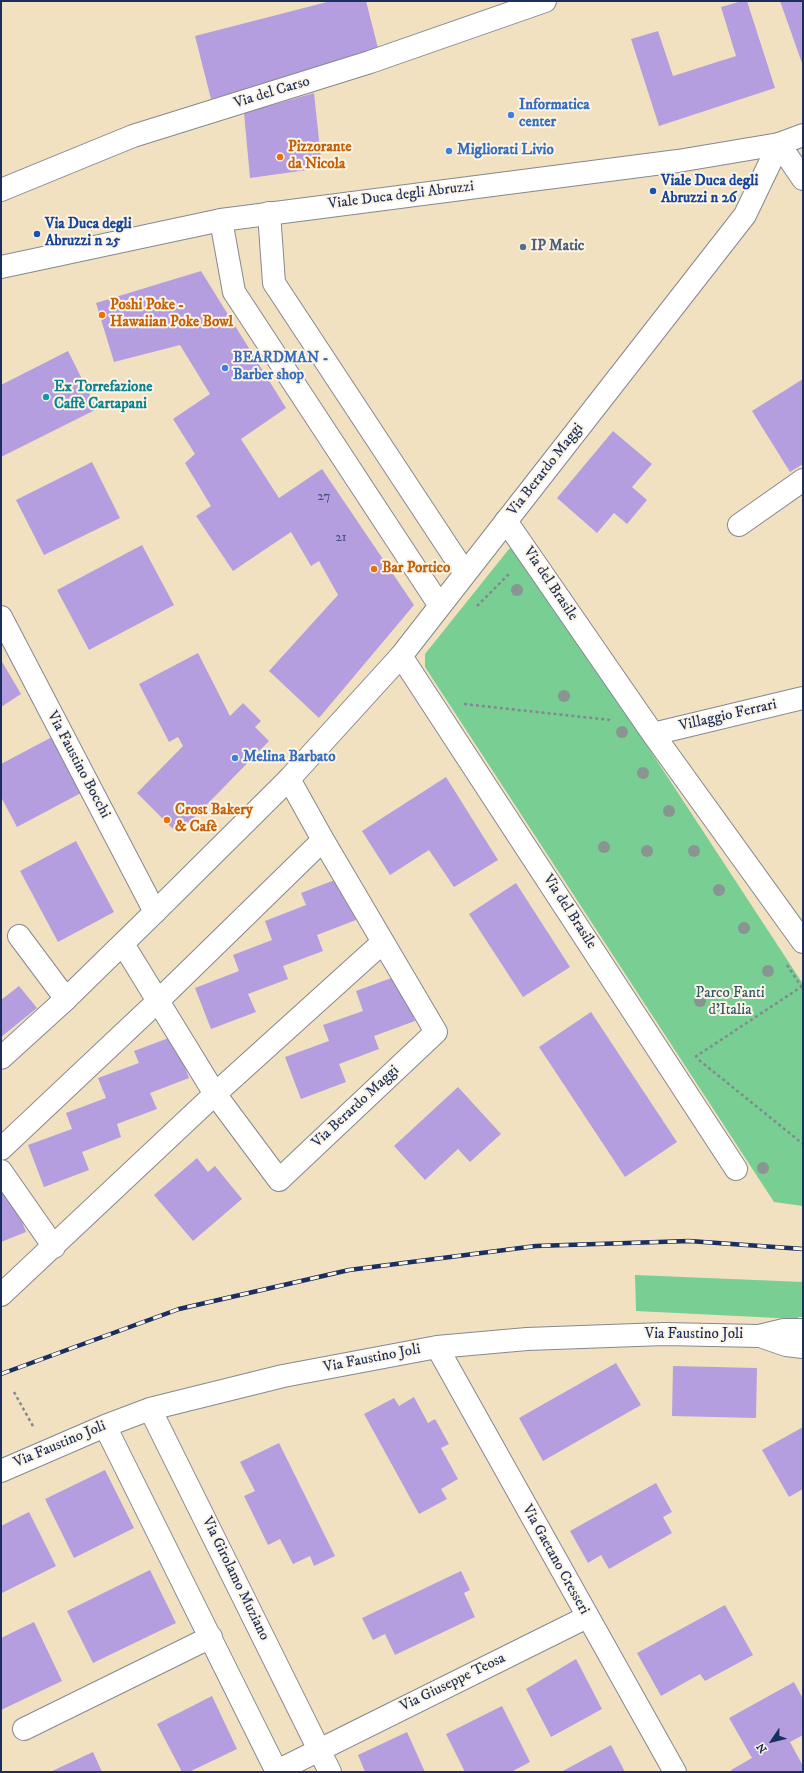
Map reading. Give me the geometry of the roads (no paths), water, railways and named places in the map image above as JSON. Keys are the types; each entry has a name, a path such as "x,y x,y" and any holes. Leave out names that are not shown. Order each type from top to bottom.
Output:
{"street":[{"name":"Via del Carso","path":"1,190 133,136 370,62 544,1"},
{"name":"Viale Duca degli Abruzzi","path":"1,267 220,220 678,161 779,144 803,135"},
{"path":"779,144 803,179"},
{"name":"Via Berardo Maggi","path":"1,1058 66,999 156,912 289,778 401,656 745,215 779,144"},
{"path":"269,213 274,283 465,573"},
{"path":"220,220 234,292 440,606"},
{"path":"739,525 803,480"},
{"name":"Via del Brasile","path":"506,520 653,734 803,942"},
{"name":"Via Faustino Bocchi","path":"1,617 156,912"},
{"name":"Via del Brasile","path":"401,656 736,1169"},
{"name":"Villaggio Ferrari","path":"653,734 803,698"},
{"name":"Via Berardo Maggi","path":"122,944 215,1094 279,1180 436,1032 382,943 289,778"},
{"path":"1,1150 158,1001 323,840"},
{"path":"19,936 66,999"},
{"path":"1,1295 215,1094 382,943"},
{"path":"1,1171 54,1246"},
{"name":"Via Faustino Joli","path":"1,1471 105,1426 150,1409 283,1376 437,1347 527,1339 649,1334 758,1336 784,1330 803,1330"},
{"name":"Via Faustino Joli","path":"758,1336 786,1345 803,1347"},
{"name":"Via Gaetano Cresseri","path":"437,1347 675,1772"},
{"name":"Via Girolamo Muziano","path":"150,1409 330,1772"},
{"path":"105,1426 211,1637 276,1772 319,1750"},
{"name":"Via Giuseppe Teosa","path":"319,1750 587,1617"},
{"path":"24,1729 211,1637"}],"railway":[{"path":"1,1374 179,1309 349,1270 536,1246 689,1241 803,1249"}],"place":[{"name":"Informatica center","path":"511,115"},
{"name":"Migliorati Livio","path":"449,151"},
{"name":"Pizzorante da Nicola","path":"280,157"},
{"name":"Viale Duca degli Abruzzi n 26","path":"653,191"},
{"name":"Via Duca degli Abruzzi n 25","path":"37,234"},
{"name":"IP Matic","path":"523,247"},
{"name":"Poshi Poke - Hawaiian Poke Bowl","path":"102,315"},
{"name":"BEARDMAN - Barber shop","path":"225,368"},
{"name":"Ex Torrefazione Caffè Cartapani","path":"46,397"},
{"name":"Bar Portico","path":"374,569"},
{"name":"Melina Barbato","path":"235,758"},
{"name":"Crost Bakery & Cafè","path":"167,820"}],"park label":[{"name":"Parco Fanti d'Italia","path":"730,1002"}]}
